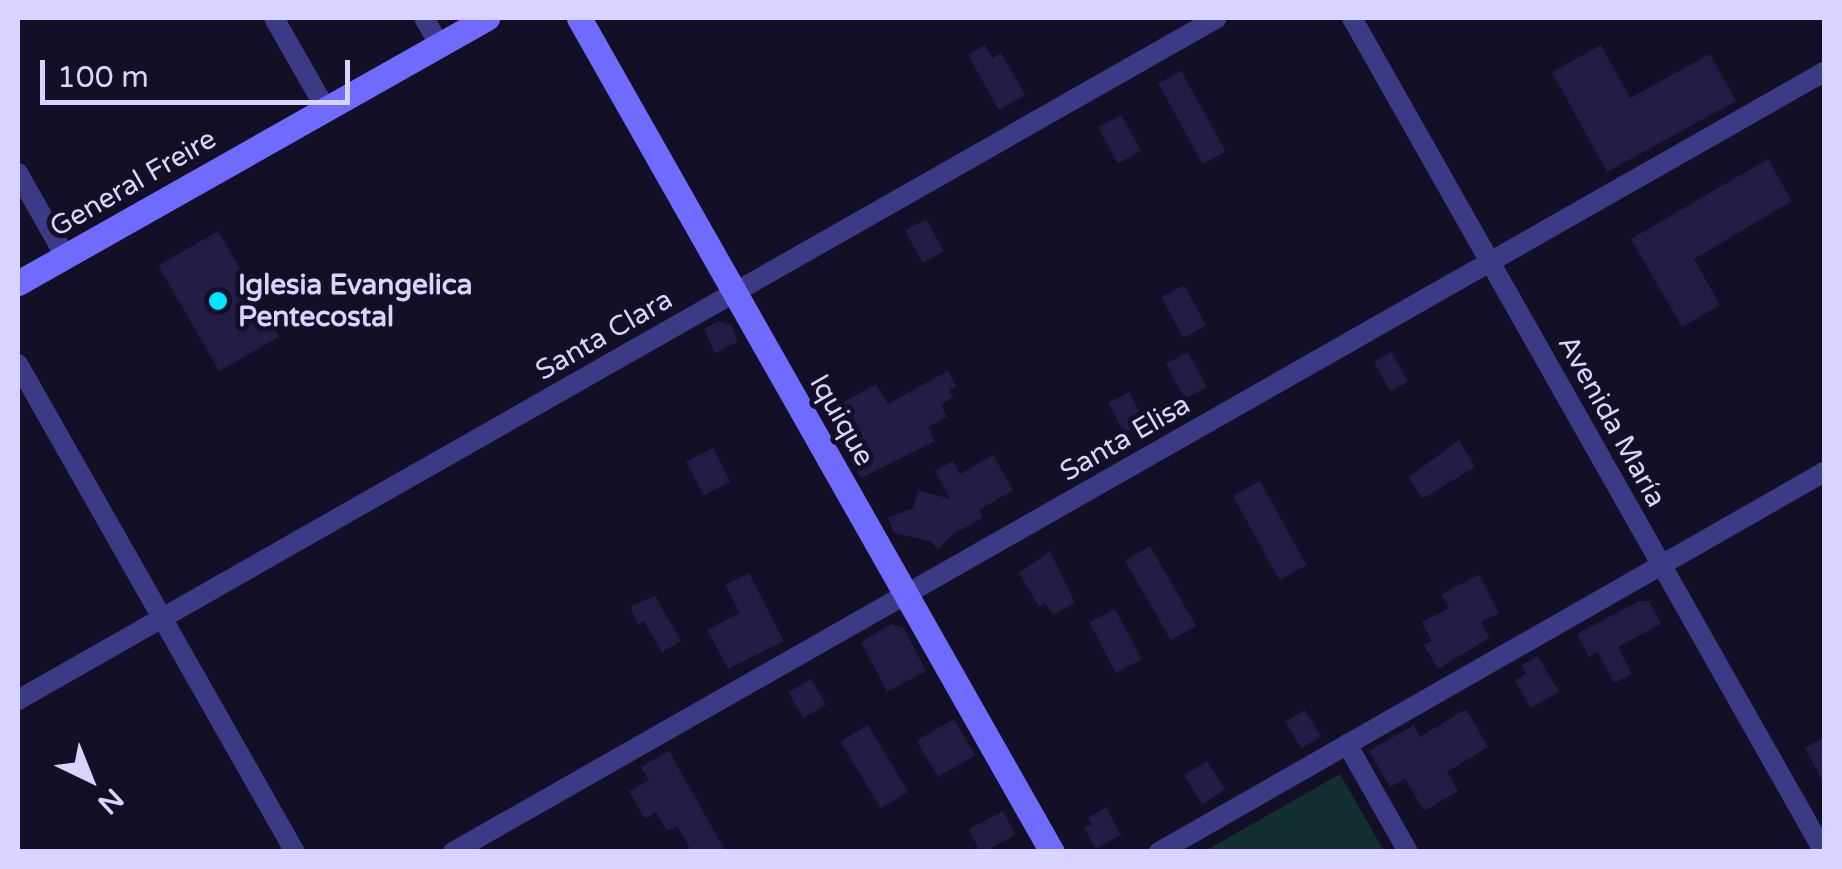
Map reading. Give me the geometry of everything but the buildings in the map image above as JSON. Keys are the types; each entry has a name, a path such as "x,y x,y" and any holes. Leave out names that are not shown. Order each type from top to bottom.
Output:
{"street":[{"path":"274,18 326,109"},
{"path":"424,18 439,44"},
{"name":"General Freire","path":"18,283 487,18"},
{"name":"Iquique","path":"579,18 1052,852"},
{"name":"Santa Clara","path":"18,700 1217,18"},
{"name":"Avenida María","path":"1352,18 1824,852"},
{"name":"Santa Elisa","path":"454,852 1824,72"},
{"path":"18,173 66,256"},
{"path":"18,364 295,852"},
{"path":"1159,852 1824,472"},
{"path":"1347,744 1408,852"}],"green space":[{"path":"1340,774 1384,851 1205,851"}],"place":[{"name":"Iglesia Evangelica Pentecostal","path":"218,301"}]}
